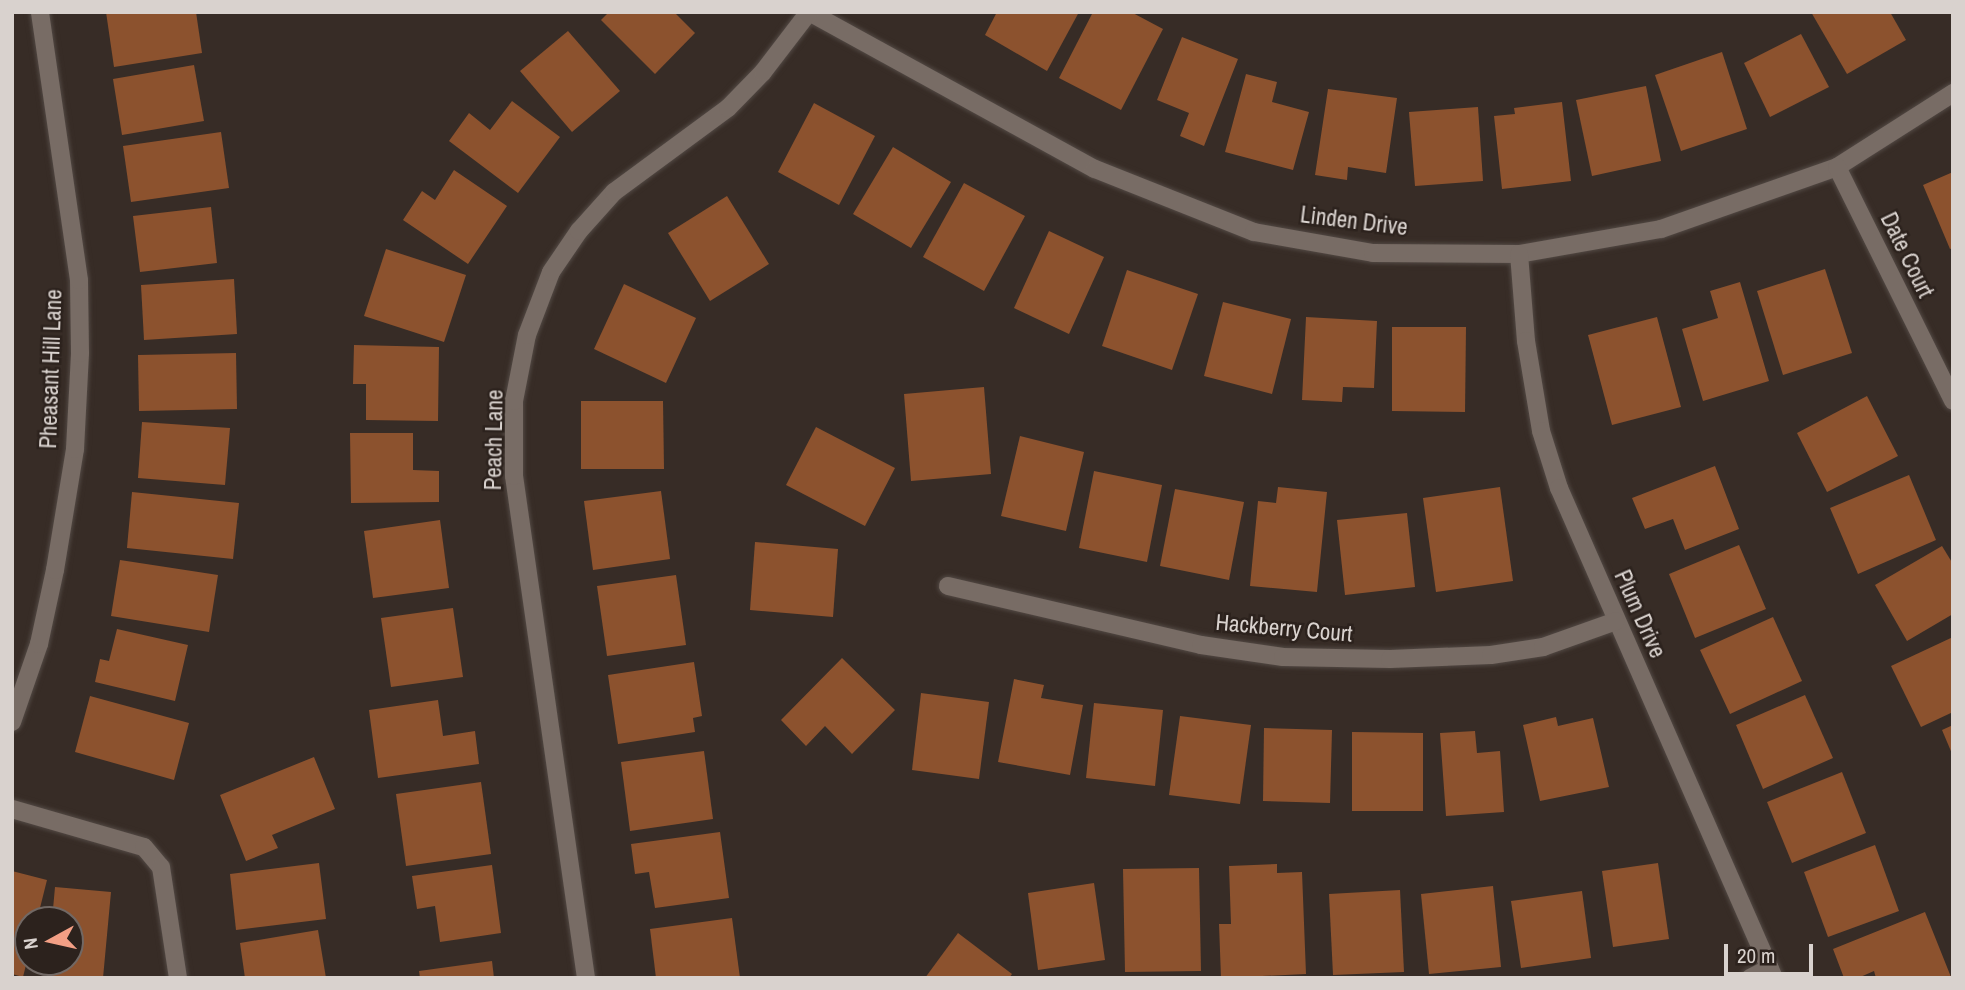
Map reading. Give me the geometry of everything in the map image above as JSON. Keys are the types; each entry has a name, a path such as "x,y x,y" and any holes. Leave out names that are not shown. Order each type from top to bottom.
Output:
{"street":[{"name":"Pheasant Hill Lane","path":"12,722 39,644 55,570 75,449 80,353 79,280 40,12"},
{"name":"Linden Drive","path":"809,12 1095,169 1254,232 1373,253 1519,254 1661,229 1837,167 1953,93"},
{"name":"Peach Lane","path":"586,978 514,476 514,401 527,335 551,272 579,231 614,192 728,108 763,72 809,12"},
{"name":"Date Court","path":"1837,167 1953,401"},
{"name":"Plum Drive","path":"1519,254 1526,341 1541,431 1559,488 1772,973"},
{"name":"Hackberry Court","path":"948,586 1201,645 1283,657 1391,659 1491,654 1543,647 1616,621"},
{"path":"12,809 144,847 161,867 178,978"},
{"path":"1751,978 1772,973"}],"building":[{"path":"106,12 196,12 202,53 114,67"},
{"path":"609,12 674,12 695,33 655,74 601,20"},
{"path":"997,12 1079,12 1047,71 985,35"},
{"path":"1093,12 1131,12 1163,29 1121,110 1059,78"},
{"path":"1811,12 1890,12 1906,40 1847,74"},
{"path":"568,31 620,91 572,132 520,71"},
{"path":"1801,34 1829,87 1770,117 1744,63"},
{"path":"1182,37 1238,59 1204,146 1180,136 1189,113 1157,100"},
{"path":"1722,52 1747,129 1681,151 1655,75"},
{"path":"194,65 204,121 122,135 113,79"},
{"path":"1246,74 1277,82 1272,102 1309,112 1293,170 1225,152"},
{"path":"1646,86 1661,161 1592,176 1576,100"},
{"path":"1328,89 1397,98 1386,173 1348,167 1347,180 1315,175"},
{"path":"512,101 560,137 518,193 449,141 469,113 490,130"},
{"path":"1562,102 1571,181 1502,189 1494,116 1515,114 1514,108"},
{"path":"814,103 875,136 839,205 778,172"},
{"path":"1478,107 1483,181 1415,186 1409,112"},
{"path":"221,132 229,188 131,202 123,146"},
{"path":"893,147 951,182 911,248 853,214"},
{"path":"454,170 507,206 468,264 403,220 422,191 435,200"},
{"path":"1953,172 1953,248 1950,249 1923,185"},
{"path":"964,183 1025,216 984,291 923,257"},
{"path":"727,196 769,264 710,301 668,233"},
{"path":"211,207 217,263 140,272 133,216"},
{"path":"1049,231 1104,257 1069,334 1014,308"},
{"path":"386,249 466,275 444,342 364,316"},
{"path":"1825,269 1852,353 1783,375 1757,291"},
{"path":"1127,270 1198,294 1172,370 1102,346"},
{"path":"234,279 237,334 144,340 141,285"},
{"path":"1740,282 1769,381 1703,401 1682,329 1718,318 1710,291"},
{"path":"624,284 696,318 666,383 594,349"},
{"path":"1223,302 1291,319 1272,394 1204,376"},
{"path":"1306,317 1377,321 1374,388 1343,387 1342,402 1302,400"},
{"path":"1657,317 1681,407 1612,425 1588,335"},
{"path":"1392,327 1466,327 1465,412 1392,411"},
{"path":"354,345 439,347 438,421 366,420 366,384 353,384"},
{"path":"236,353 237,409 139,411 138,355"},
{"path":"984,387 991,474 911,481 904,394"},
{"path":"1867,396 1898,456 1827,492 1797,433"},
{"path":"581,401 663,401 664,469 581,469"},
{"path":"142,422 230,428 225,485 138,478"},
{"path":"816,427 895,468 865,526 786,485"},
{"path":"350,433 413,433 413,470 439,471 439,502 351,503"},
{"path":"1020,436 1084,452 1066,531 1001,516"},
{"path":"1715,466 1739,529 1685,550 1673,519 1645,529 1632,498"},
{"path":"1094,471 1162,485 1147,562 1079,548"},
{"path":"1909,475 1936,540 1858,574 1830,508"},
{"path":"1278,487 1327,492 1317,592 1250,586 1258,501 1276,503"},
{"path":"1500,487 1513,581 1436,592 1423,498"},
{"path":"1175,489 1244,502 1229,580 1160,566"},
{"path":"661,491 670,559 593,570 584,501"},
{"path":"132,492 239,503 233,559 127,548"},
{"path":"1407,513 1415,587 1345,595 1337,520"},
{"path":"440,520 449,588 373,598 364,531"},
{"path":"755,542 838,549 833,617 750,610"},
{"path":"1739,545 1766,609 1695,638 1669,574"},
{"path":"1942,546 1953,564 1953,614 1907,641 1875,585"},
{"path":"120,560 218,575 209,632 111,616"},
{"path":"676,575 686,645 607,656 597,586"},
{"path":"453,608 463,677 391,687 381,618"},
{"path":"1773,617 1802,681 1730,714 1700,650"},
{"path":"117,629 188,645 175,701 95,682 100,659 109,661"},
{"path":"1953,637 1953,712 1921,727 1891,666"},
{"path":"842,658 895,710 852,754 825,726 806,746 781,720"},
{"path":"694,662 702,716 693,718 695,732 618,744 608,675"},
{"path":"1014,679 1044,685 1041,698 1083,705 1070,775 998,762"},
{"path":"921,693 989,702 979,779 912,770"},
{"path":"1805,695 1833,758 1763,789 1736,725"},
{"path":"90,696 189,723 174,780 75,752"},
{"path":"438,700 443,736 475,731 479,764 378,778 369,710"},
{"path":"1094,703 1163,710 1155,786 1086,778"},
{"path":"1180,716 1251,725 1240,804 1169,795"},
{"path":"1556,717 1558,726 1593,718 1609,787 1540,801 1523,725"},
{"path":"1953,725 1953,756 1942,730"},
{"path":"1264,728 1332,730 1330,803 1263,801"},
{"path":"1475,731 1477,753 1500,751 1504,812 1446,816 1440,733"},
{"path":"1352,732 1423,733 1423,811 1352,811"},
{"path":"704,751 713,819 630,831 621,762"},
{"path":"314,757 335,809 272,835 278,848 246,861 220,795"},
{"path":"1842,772 1866,833 1792,863 1767,802"},
{"path":"481,782 491,854 406,866 396,794"},
{"path":"720,832 729,898 655,908 649,872 635,874 631,844"},
{"path":"1875,845 1899,911 1828,937 1804,872"},
{"path":"319,863 326,919 236,930 230,874"},
{"path":"1658,863 1669,939 1613,947 1602,871"},
{"path":"1277,864 1277,873 1302,872 1306,974 1221,978 1219,924 1231,924 1229,866"},
{"path":"492,865 501,933 440,942 435,906 417,909 412,876"},
{"path":"1199,868 1201,971 1125,972 1123,869"},
{"path":"12,871 47,880 40,906 14,906 12,974"},
{"path":"1094,883 1105,960 1038,970 1028,893"},
{"path":"1493,886 1501,967 1429,974 1421,894"},
{"path":"55,887 111,892 103,978 47,977 84,976 84,906 53,906"},
{"path":"1400,890 1404,972 1333,975 1329,894"},
{"path":"1582,891 1591,958 1521,968 1511,901"},
{"path":"1925,912 1951,977 1876,978 1874,971 1858,978 1844,978 1833,949"},
{"path":"732,918 740,978 656,978 650,929"},
{"path":"318,930 326,978 245,978 240,943"},
{"path":"958,933 1012,974 1009,978 925,978"},
{"path":"492,961 494,978 420,978 419,971"}]}
